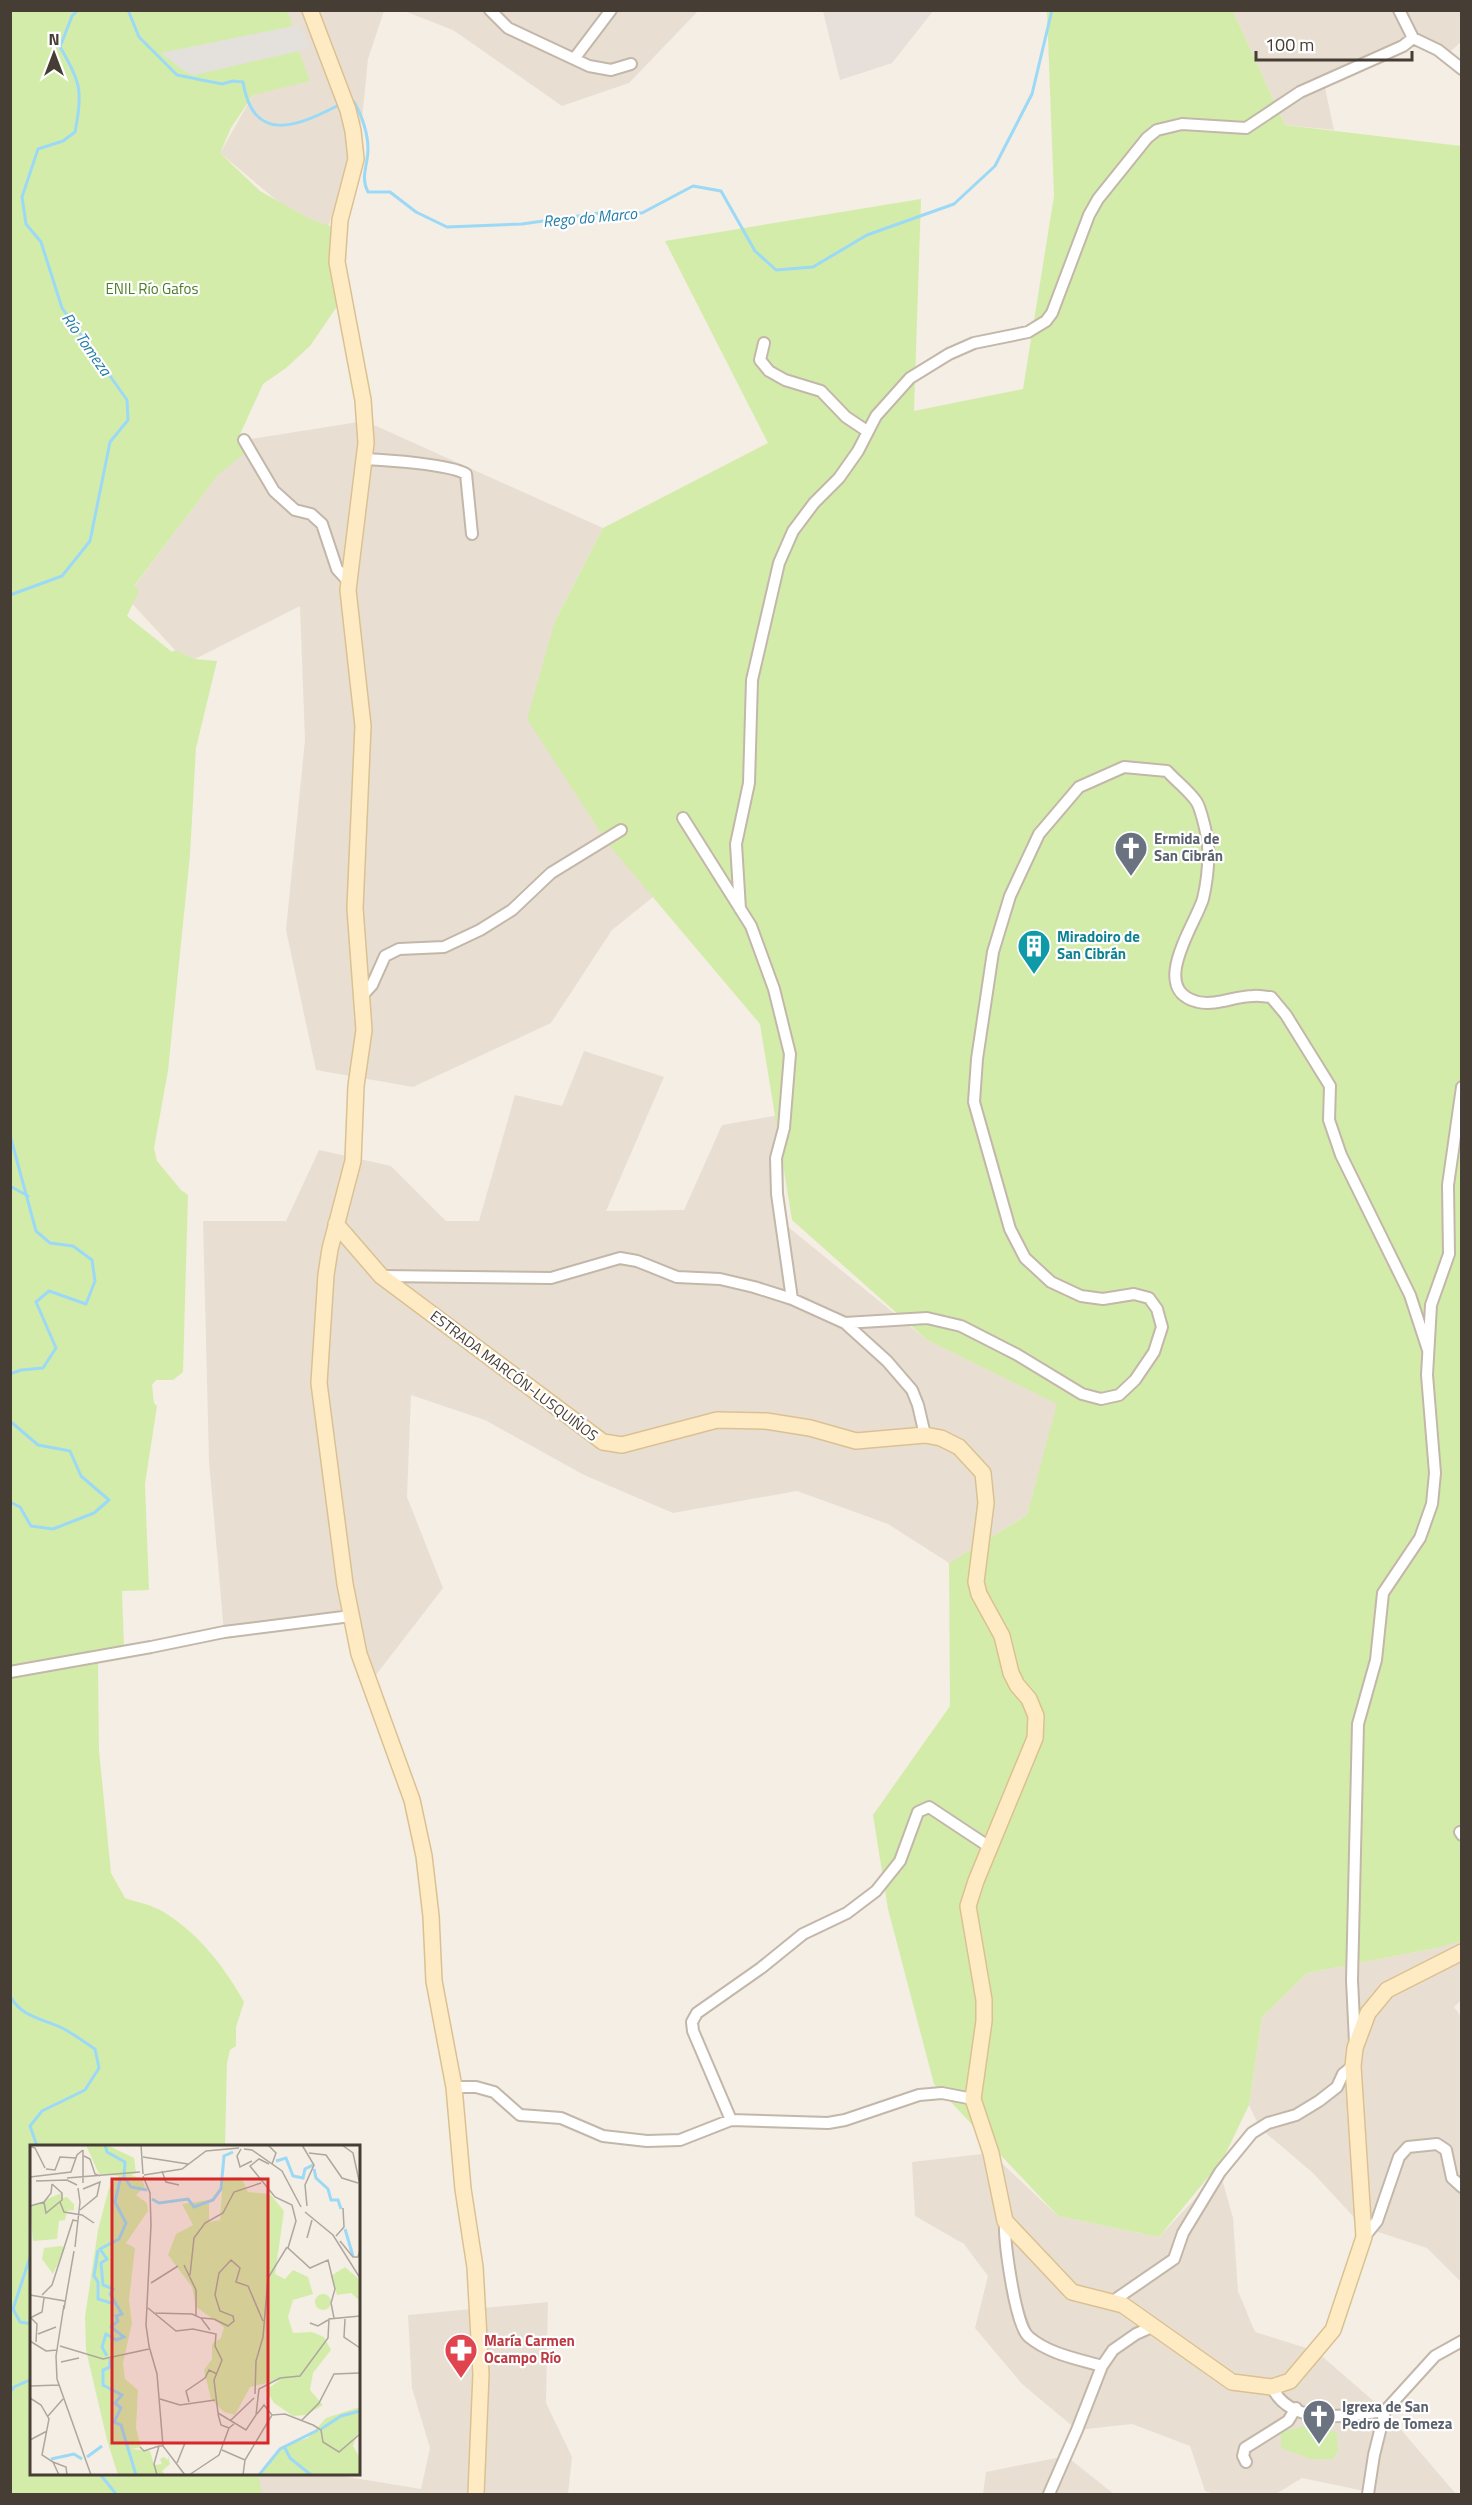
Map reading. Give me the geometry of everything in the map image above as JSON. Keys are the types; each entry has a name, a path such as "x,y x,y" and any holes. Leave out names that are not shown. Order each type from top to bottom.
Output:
{"street":[{"path":"490,10 508,28 589,66 611,70 631,64"},
{"path":"574,59 611,10"},
{"path":"1399,10 1413,38 1438,50 1461,69"},
{"path":"308,14 348,110 353,132 356,159 340,220 337,262 363,400 366,443 348,581 350,621 363,716 360,840 355,892 364,1030 356,1086 353,1161 336,1224 326,1275 319,1383 351,1616 359,1654 412,1800 426,1876 431,1916 434,1981 454,2087 463,2189 475,2266 481,2374 476,2494"},
{"path":"740,909 736,844 749,783 752,680 779,563 793,531 814,503 848,466 876,416 899,388 922,369 974,343 1028,333 1046,321 1052,313 1089,215 1098,199 1147,138 1157,130 1182,124 1246,128 1300,92 1403,45 1413,38"},
{"path":"764,343 760,360 770,371 785,380 821,391 846,417 867,431"},
{"path":"244,440 274,491 295,510 311,514 322,524 338,569 348,581"},
{"path":"364,459 458,470 466,474 472,534"},
{"path":"845,1323 927,1318 961,1326 1016,1354 1082,1394 1101,1399 1119,1395 1135,1380 1154,1352 1162,1327 1157,1309 1149,1298 1134,1294 1103,1299 1080,1296 1051,1281 1025,1258 1010,1228 974,1102 977,1059 993,952 1010,896 1040,834 1079,787 1124,767 1167,771 1197,802 1208,843 1208,873 1202,901 1183,939 1176,965 1177,983 1186,997 1200,1003 1252,996 1271,997 1286,1015 1330,1086 1329,1120 1341,1155 1410,1294 1428,1350"},
{"path":"684,818 751,926 774,989 790,1054 784,1128 776,1158 777,1194 792,1299"},
{"path":"362,996 372,985 385,957 399,948 444,947 480,930 512,910 551,873 621,830"},
{"path":"1364,2237 1353,2066 1355,2048 1352,1980 1358,1724 1376,1660 1383,1593 1420,1538 1432,1504 1435,1473 1427,1375 1431,1305 1449,1254 1448,1185 1461,1087"},
{"name":"ESTRADA MARCÓN-LUSQUIÑOS","path":"336,1224 381,1276 603,1442 622,1445 717,1420 777,1423 810,1428 856,1441 925,1435 941,1438 959,1447 983,1473 986,1503 975,1570 976,1582 979,1594 1002,1636 1011,1673 1017,1685 1029,1699 1036,1716 1035,1738 976,1881 968,1906 984,2000 984,2021 973,2099 991,2153 1005,2221 1012,2239 1072,2292 1113,2301 1154,2326 1232,2382 1276,2386"},
{"path":"381,1276 551,1278 620,1258 637,1261 677,1277 720,1279 792,1299 845,1323 886,1361 912,1390 918,1404 925,1435"},
{"path":"10,1672 224,1632 351,1616"},
{"path":"731,2120 693,2031 692,2022 697,2013 761,1968 803,1934 847,1913 876,1891 900,1861 918,1812 929,1807 991,1848"},
{"path":"1355,2048 1368,2013 1387,1990 1461,1952"},
{"path":"1113,2301 1174,2259 1183,2233 1220,2172 1252,2133 1268,2123 1296,2115 1319,2102 1337,2087 1343,2074 1353,2066"},
{"path":"454,2087 476,2087 494,2092 520,2115 561,2118 603,2136 646,2141 680,2140 731,2120 828,2123 845,2120 919,2095 942,2093 973,2099"},
{"path":"1385,2411 1330,2418 1307,2414 1280,2400 1276,2386 1290,2381 1333,2330 1364,2237 1377,2221 1399,2157 1408,2147 1437,2144 1446,2150 1452,2178 1461,2187"},
{"path":"1012,2239 1015,2300 1026,2336 1042,2346 1102,2366"},
{"path":"1049,2494 1102,2366 1113,2350 1136,2334 1154,2326"},
{"path":"1368,2494 1374,2455 1385,2411 1435,2356 1461,2341"},
{"path":"1246,2462 1243,2456 1245,2448 1288,2421 1292,2406"}],"shaded area":[{"path":"823,10 933,11 892,63 840,80"},
{"path":"256,11 384,11 368,59 362,119 324,240 220,153 253,95"},
{"path":"404,11 698,11 629,83 562,106 453,30"},
{"path":"1233,11 1461,11 1461,42 1445,56 1413,38 1324,83 1334,130 1285,125"},
{"path":"298,25 312,48 194,75 187,73 161,53"},
{"path":"365,421 603,528 555,621 536,732 653,897 612,930 551,1023 413,1087 316,1070 286,930 305,740 300,606 187,663 126,597 244,440"},
{"path":"584,1051 664,1077 606,1211 684,1210 722,1125 785,1114 782,1222 927,1340 1058,1404 1027,1515 949,1563 888,1524 797,1491 673,1513 584,1475 485,1420 411,1395 407,1497 443,1588 369,1684 351,1616 224,1632 209,1461 203,1221 286,1221 319,1150 391,1166 446,1221 479,1221 515,1095 562,1106"},
{"path":"1461,1939 1461,2000 1454,2007 1462,2018 1461,2282 1427,2248 1363,2227 1313,2173 1260,2128 1249,2105 1262,2017 1307,1973 1437,1948"},
{"path":"991,2153 1058,2216 1159,2237 1220,2172 1233,2218 1238,2291 1255,2332 1316,2351 1385,2411 1456,2494 1368,2494 1369,2492 1302,2478 1276,2494 1214,2494 1205,2491 1190,2446 1132,2424 1077,2430 1022,2384 975,2328 988,2276 964,2244 915,2216 912,2162"},
{"path":"548,2302 546,2403 572,2457 568,2494 248,2494 243,2475 340,2475 421,2489 430,2448 412,2388 408,2315"},
{"path":"1066,2456 1114,2494 983,2494 986,2472"}],"green space":[{"name":"ENIL Río Gafos","path":"13,10 285,11 290,16 294,38 310,81 253,95 231,128 220,153 260,191 310,219 332,227 331,266 338,305 310,346 286,368 263,384 237,441 244,440 239,446 246,452 218,475 134,586 139,591 127,616 172,652 175,650 194,659 217,661 196,748 190,855 168,1071 154,1148 157,1161 181,1190 188,1195 183,1372 173,1380 156,1380 152,1385 154,1403 157,1406 145,1484 149,1590 122,1591 124,1648 102,1656 98,1664 99,1750 111,1873 125,1898 160,1910 186,1928 228,1975 244,2002 236,2027 236,2046 230,2050 227,2063 225,2145 30,2145 30,2475 258,2475 262,2494 10,2494 11,12"},
{"path":"1047,11 1233,11 1285,125 1461,146 1461,1941 1437,1948 1307,1973 1262,2017 1249,2105 1223,2159 1159,2237 1058,2216 934,2084 888,1909 873,1815 950,1706 949,1563 1027,1515 1057,1404 927,1340 792,1220 760,1024 608,844 527,719 555,621 603,528 768,443 665,241 921,199 914,411 1023,389 1054,196"},
{"path":"1320,2424 1337,2433 1338,2451 1333,2459 1311,2459 1281,2448 1281,2432"}],"waterway":[{"name":"Río Tomeza","path":"10,595 62,576 90,541 110,442 128,420 127,400 62,308 41,242 26,224 22,197 38,149 63,141 75,132 79,107 78,88 72,69 60,47 72,16 78,10"},
{"name":"Rego do Marco","path":"128,10 139,37 177,75 222,84 233,81 243,82 248,102 256,115 266,122 278,125 292,124 322,114 337,106"},
{"name":"Rego do Marco","path":"354,102 367,137 368,155 364,176 368,192 390,192 416,212 447,227 522,224 607,212 642,213 693,186 721,191 755,251 776,270 813,267 867,235 954,204 995,166 1032,94 1052,10"},
{"name":"Río Tomeza","path":"10,1042 10,1047"},
{"name":"Río Tomeza","path":"10,1135 36,1231 50,1243 73,1246 92,1260 95,1281 86,1304 49,1291 36,1302 56,1348 43,1368 21,1370 10,1374"},
{"name":"Río Tomeza","path":"10,1186 28,1196"},
{"name":"Río Tomeza","path":"10,1421 38,1445 70,1451 81,1476 109,1500 94,1513 53,1529 31,1526 20,1507 10,1502"},
{"name":"Río Tomeza","path":"10,1996 26,2013 62,2028 95,2049 99,2068 85,2090 42,2111 30,2126 37,2145"},
{"name":"Río Tomeza","path":"30,2257 13,2309 20,2322 30,2324"},
{"path":"10,2392 14,2387 30,2380"},
{"name":"Río Tomeza","path":"101,2475 116,2494"}],"place":[{"name":"Ermida de San Cibrán","path":"1131,877"},
{"name":"Miradoiro de San Cibrán","path":"1034,975"},
{"name":"María Carmen Ocampo Río","path":"461,2379"},
{"name":"Igrexa de San Pedro de Tomeza","path":"1319,2445"}]}
